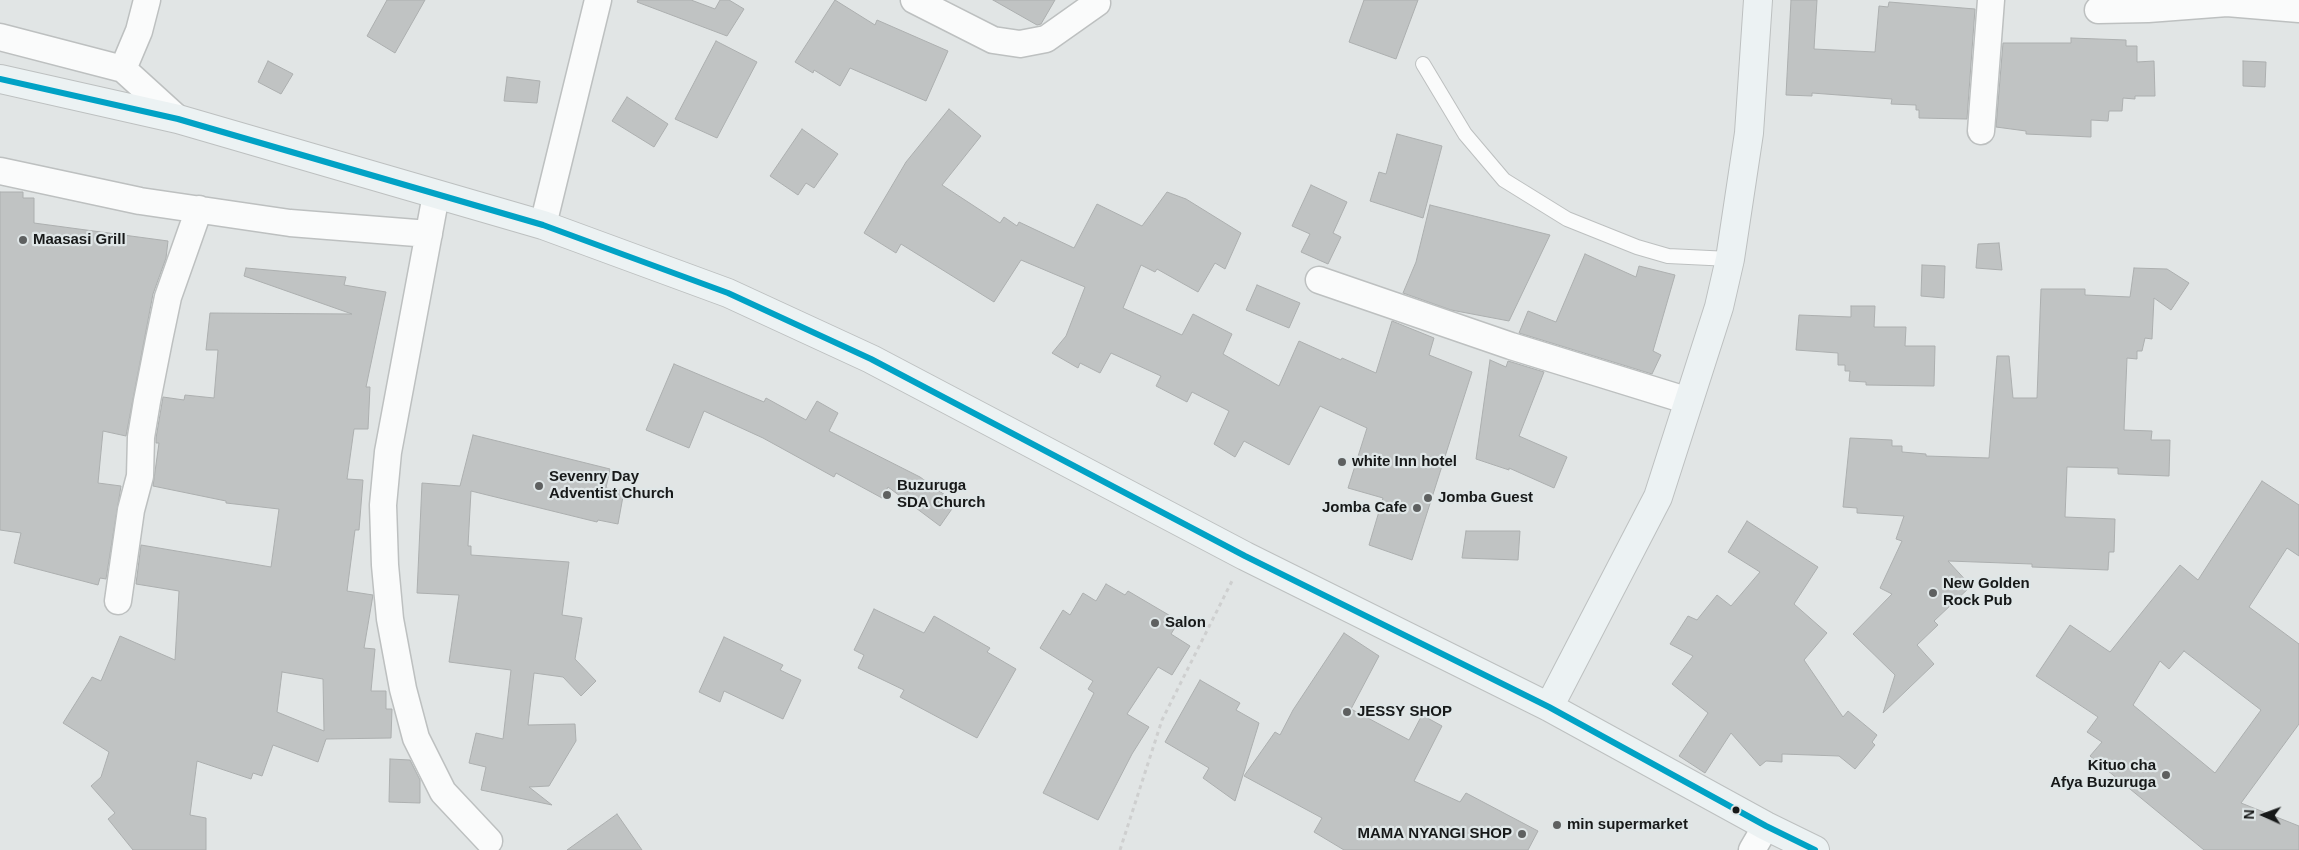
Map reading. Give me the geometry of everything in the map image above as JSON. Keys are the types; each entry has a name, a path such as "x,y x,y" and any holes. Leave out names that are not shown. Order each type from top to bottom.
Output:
{"main road":[{"path":"1549,707 1658,497 1719,307 1730,259 1749,133 1758,0"},
{"path":"0,78 178,120 543,225 728,293 871,359 1245,556 1549,707 1766,826 1815,850"}],"street":[{"path":"123,69 139,31 147,0"},
{"path":"543,225 598,0"},
{"path":"914,0 993,40 1020,44 1046,39 1097,3"},
{"path":"1981,131 1991,0"},
{"path":"2098,10 2148,9 2227,3 2299,9"},
{"path":"0,37 123,69 178,120"},
{"path":"0,171 140,201 290,223 429,234"},
{"path":"436,195 388,452 384,525 390,618 403,689 416,738 443,792 489,841"},
{"path":"118,601 131,510 140,476 141,437 159,340 168,297 199,209"},
{"path":"1319,280 1511,346 1689,401"},
{"path":"1752,850 1766,826"}],"lane":[{"path":"1423,64 1464,134 1504,180 1567,219 1637,247 1668,256 1730,259"}],"path":[{"path":"1120,850 1162,720 1245,556"}],"building":[{"path":"387,0 425,0 395,53 367,36"},
{"path":"638,0 691,0 715,9 720,0 729,0 744,9 727,36 637,2"},
{"path":"835,0 875,25 877,20 948,51 926,101 850,68 840,86 814,70 813,73 795,62"},
{"path":"993,0 1055,0 1041,24 1037,25"},
{"path":"1364,0 1418,0 1396,59 1349,42"},
{"path":"1791,0 1817,0 1814,49 1875,52 1879,6 1888,7 1889,2 1975,9 1967,119 1919,118 1919,110 1916,110 1916,105 1891,104 1892,99 1812,93 1812,96 1786,95"},
{"path":"2071,38 2126,40 2126,46 2137,46 2137,62 2154,61 2155,96 2135,96 2135,99 2123,98 2122,111 2109,111 2108,121 2091,120 2091,137 2026,134 2026,131 1996,127 2003,43 2071,43"},
{"path":"716,41 757,62 717,138 675,119"},
{"path":"268,61 293,74 281,94 258,82"},
{"path":"2243,61 2266,62 2265,87 2243,86"},
{"path":"507,77 540,81 537,103 504,101"},
{"path":"627,97 668,124 654,147 612,121"},
{"path":"949,109 981,136 942,185 1000,223 1004,217 1017,226 1019,222 1074,248 1097,204 1142,226 1167,192 1186,199 1241,233 1225,269 1215,263 1198,292 1157,269 1155,272 1141,265 1123,308 1182,335 1193,314 1232,334 1223,354 1279,386 1299,341 1376,373 1392,321 1434,338 1429,355 1472,372 1412,560 1369,545 1383,498 1348,488 1367,428 1320,406 1289,465 1244,441 1235,457 1214,444 1229,411 1192,392 1187,402 1156,386 1161,376 1111,353 1100,373 1080,363 1078,368 1052,353 1066,336 1085,287 1021,260 994,302 901,244 896,253 864,233 906,162"},
{"path":"802,129 838,154 814,188 806,183 798,195 770,176"},
{"path":"1397,134 1442,146 1423,218 1370,201 1379,172 1386,174"},
{"path":"1311,185 1347,202 1333,233 1341,237 1328,264 1301,252 1310,234 1292,226"},
{"path":"0,192 23,192 23,198 34,198 34,223 168,241 166,258 153,294 126,436 103,431 98,483 121,486 106,579 100,578 98,585 14,563 21,533 0,530"},
{"path":"1430,205 1550,235 1509,321 1451,310 1403,293 1416,262"},
{"path":"1999,243 2002,270 1976,268 1978,244"},
{"path":"1585,254 1636,277 1639,266 1675,275 1653,351 1661,355 1652,374 1519,333 1528,311 1556,322"},
{"path":"1922,265 1945,266 1944,298 1921,296"},
{"path":"246,268 346,277 344,285 386,292 366,387 370,387 368,429 354,429 347,479 363,480 359,530 355,530 347,591 373,595 364,648 375,649 371,691 386,691 386,709 392,709 391,738 326,739 318,762 273,745 262,776 253,773 251,779 197,761 190,815 206,818 206,850 133,850 108,819 115,813 91,786 101,777 109,752 63,723 92,677 101,681 120,636 175,660 179,591 136,584 141,545 271,567 279,509 226,503 226,501 153,486 159,443 156,443 156,438 163,397 184,400 185,395 214,398 218,350 206,350 210,313 352,314 244,276","holes":["282,672 323,679 324,731 277,712"]},
{"path":"2134,268 2167,269 2189,283 2171,310 2154,298 2152,339 2145,338 2142,351 2137,351 2137,359 2127,358 2124,430 2152,431 2151,440 2170,440 2169,476 2118,474 2118,468 2067,467 2065,517 2115,519 2114,552 2109,552 2108,570 2032,567 2032,564 1948,561 1971,586 1934,621 1938,625 1917,645 1934,664 1883,713 1895,675 1853,634 1892,594 1880,588 1902,541 1896,539 1904,516 1857,513 1857,508 1843,507 1850,438 1892,440 1892,446 1902,446 1902,452 1926,454 1926,456 1989,458 1997,356 2009,356 2013,398 2037,398 2041,289 2085,289 2085,295 2130,297"},
{"path":"1257,285 1300,303 1289,328 1246,310"},
{"path":"1851,306 1875,306 1874,327 1906,327 1905,346 1935,346 1934,386 1866,385 1866,382 1849,381 1850,371 1845,371 1845,365 1838,365 1838,353 1796,350 1799,315 1851,317"},
{"path":"1490,360 1506,367 1508,361 1544,372 1519,436 1567,457 1554,488 1509,468 1509,470 1476,459"},
{"path":"674,364 764,402 766,398 806,420 817,401 838,413 829,431 920,477 956,503 940,526 888,487 882,498 836,473 834,477 763,438 704,411 689,448 646,430"},
{"path":"473,435 610,469 606,488 624,491 618,524 598,520 597,522 471,491 468,546 471,546 471,555 569,562 562,615 582,618 575,659 596,681 581,696 563,677 534,673 528,725 575,724 576,741 549,786 529,787 552,805 481,790 486,767 469,763 476,733 503,739 511,670 449,662 459,595 417,593 422,483 460,486"},
{"path":"2262,481 2299,505 2299,556 2287,548 2249,607 2299,644 2299,724 2241,803 2299,826 2299,850 2204,850 2090,756 2102,742 2087,732 2098,717 2036,676 2070,625 2110,652 2180,565 2198,580","holes":["2184,651 2261,710 2215,773 2133,705 2160,661 2169,669"]},
{"path":"1747,521 1818,567 1794,604 1827,633 1804,660 1843,717 1848,711 1877,735 1872,742 1875,745 1855,769 1839,756 1782,754 1782,762 1766,761 1760,766 1731,733 1705,773 1679,756 1708,713 1672,684 1693,656 1670,644 1688,616 1697,620 1717,595 1731,606 1760,572 1728,552"},
{"path":"1466,531 1520,531 1518,560 1462,558"},
{"path":"1106,584 1125,595 1128,591 1179,621 1171,634 1190,646 1172,675 1158,667 1127,714 1149,727 1132,754 1098,820 1043,793 1094,693 1088,689 1093,681 1040,648 1063,610 1070,615 1083,593 1096,601"},
{"path":"874,609 924,633 934,616 990,648 987,652 1016,669 977,738 900,697 904,690 858,668 864,655 854,650"},
{"path":"1344,633 1379,656 1351,709 1409,740 1422,715 1442,726 1414,781 1460,802 1466,793 1538,831 1528,850 1344,850 1314,832 1322,818 1244,776 1275,732 1280,735 1293,710"},
{"path":"724,637 783,665 780,670 801,680 783,719 724,691 720,702 699,692"},
{"path":"1200,680 1240,703 1236,710 1259,723 1235,801 1203,778 1209,768 1165,742"},
{"path":"390,759 410,760 420,780 420,803 389,802"},
{"path":"617,814 642,850 567,850"}],"transit line":[{"path":"0,79 178,119 543,225 728,293 871,359 1245,556 1549,707 1766,826 1815,850"}],"place":[{"name":"Maasasi Grill","path":"23,240"},
{"name":"white Inn hotel","path":"1342,462"},
{"name":"Sevenry Day Adventist Church","path":"539,486"},
{"name":"Buzuruga SDA Church","path":"887,495"},
{"name":"Jomba Guest","path":"1428,498"},
{"name":"Jomba Cafe","path":"1417,508"},
{"name":"New Golden Rock Pub","path":"1933,593"},
{"name":"Salon","path":"1155,623"},
{"name":"JESSY SHOP","path":"1347,712"},
{"name":"Kituo cha Afya Buzuruga","path":"2166,775"},
{"name":"min supermarket","path":"1557,825"},
{"name":"MAMA NYANGI SHOP","path":"1522,834"}]}
